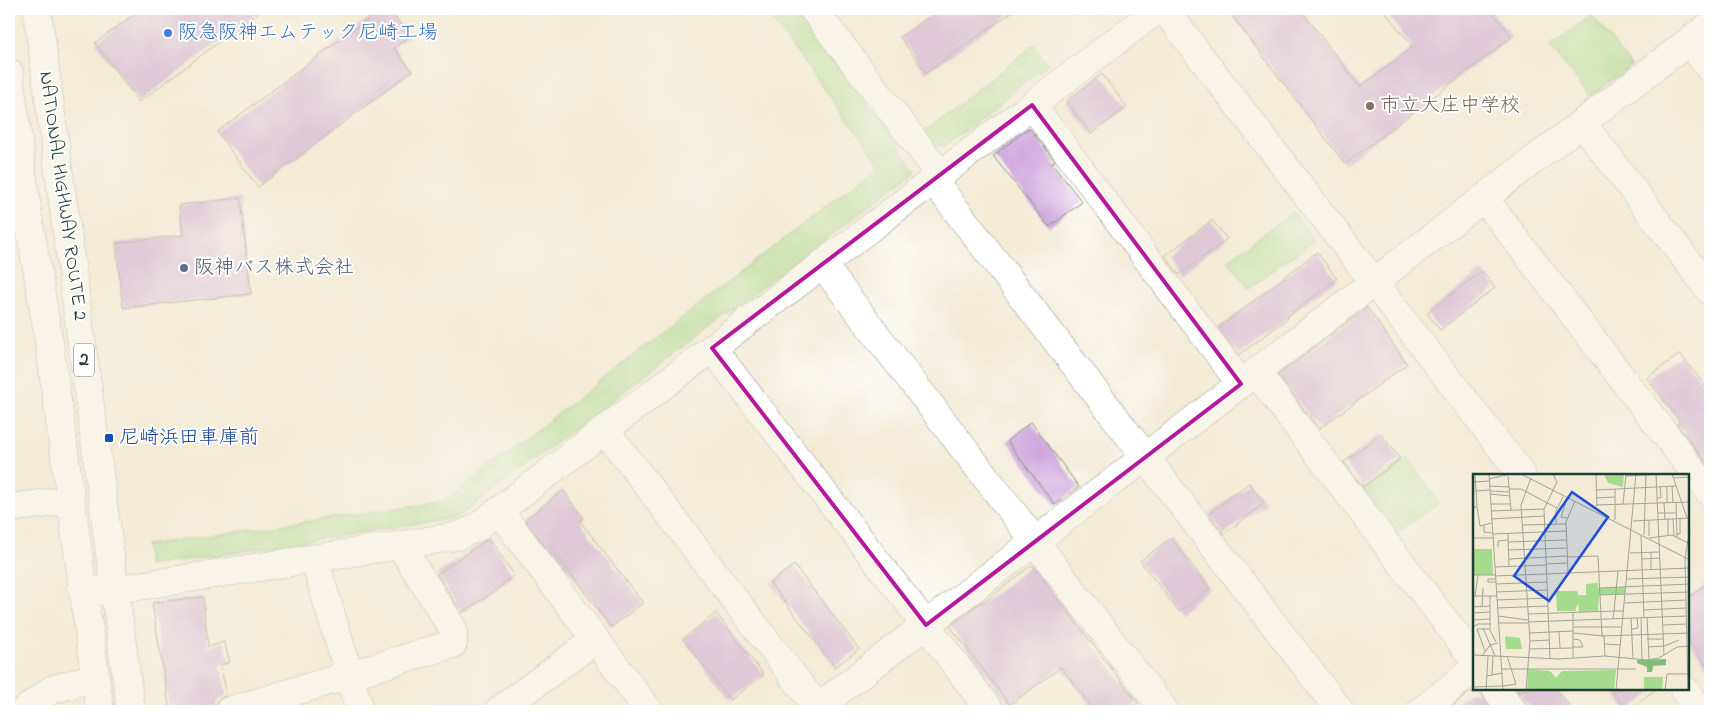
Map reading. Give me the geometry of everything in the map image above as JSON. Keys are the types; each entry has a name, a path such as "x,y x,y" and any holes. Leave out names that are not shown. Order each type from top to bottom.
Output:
{"main road":[{"name":"NATIONAL HIGHWAY ROUTE 2","path":"37,9 131,711"},
{"path":"813,9 1145,457 1340,711"},
{"path":"84,593 114,590 458,536 476,528 1158,9"},
{"path":"1164,9 1521,474"},
{"path":"605,430 817,710 1700,33 1710,69"},
{"name":"NATIONAL HIGHWAY ROUTE 2","path":"9,72 18,214 49,342 100,711"},
{"path":"1032,105 1473,658"},
{"path":"1582,123 1710,291"},
{"path":"1484,198 1703,488"},
{"path":"822,264 1164,711"},
{"path":"712,348 990,711"},
{"path":"9,508 70,500"},
{"path":"499,510 649,711"},
{"path":"229,711 452,644 453,628 400,545"},
{"path":"314,558 360,711"},
{"path":"498,711 595,640"},
{"path":"1421,711 1473,670"},
{"path":"24,711 51,690 95,677"},
{"path":"1497,690 1513,711"},
{"path":"1685,690 1701,711"}],"highlighted area":[{"path":"1032,105 1241,384 926,625 712,348"}],"green space":[{"path":"764,9 796,9 916,170 458,517 148,566 146,545 445,501 881,164"},
{"path":"1592,15 1631,66 1590,96 1550,46"},
{"path":"1034,45 1048,64 945,146 934,146 924,132"},
{"path":"1293,212 1314,240 1249,288 1228,260"},
{"path":"1408,458 1439,503 1394,535 1361,491"}],"building":[{"path":"141,9 263,9 139,102 95,43"},
{"path":"381,9 389,9 409,36 394,48 412,71 258,187 217,132"},
{"path":"940,9 1016,9 926,73 900,37"},
{"path":"1227,9 1300,9 1360,87 1413,47 1383,9 1490,9 1512,37 1345,164"},
{"path":"1102,74 1127,107 1091,134 1066,101"},
{"path":"1027,129 1031,130 1055,161 1052,163 1082,202 1049,227 993,156"},
{"name":"阪神バス株式会社","path":"240,198 251,294 123,308 116,243 183,235 179,205"},
{"path":"1212,220 1227,239 1179,275 1165,256"},
{"path":"1317,252 1337,279 1239,355 1218,328"},
{"path":"1482,271 1495,288 1440,330 1427,313"},
{"path":"1367,307 1407,364 1319,429 1278,375"},
{"path":"1680,354 1710,392 1710,468 1677,424 1680,422 1647,378"},
{"path":"1031,422 1079,487 1055,505 1007,441"},
{"path":"1381,434 1400,459 1363,487 1344,462"},
{"path":"1249,483 1265,503 1224,534 1209,514"},
{"path":"563,490 584,518 580,521 643,603 611,627 549,545 546,547 525,520"},
{"path":"489,538 514,575 462,613 437,574"},
{"path":"1171,538 1210,589 1179,612 1140,561"},
{"path":"794,565 859,649 835,667 770,583"},
{"path":"1032,565 1138,703 1127,711 1095,711 1061,667 1010,705 950,626"},
{"path":"1710,581 1710,670 1689,641 1689,597"},
{"path":"203,597 208,647 224,642 230,662 220,665 227,695 218,700 214,709 205,711 170,711 152,603"},
{"path":"716,613 764,675 730,700 683,639"},
{"path":"1517,690 1557,690 1574,711 1531,711"},
{"path":"1611,690 1655,690 1627,711"},
{"path":"1470,692 1481,693 1493,711 1446,711"}],"place":[{"name":"阪急阪神エムテック尼崎工場","path":"168,33"},
{"name":"市立大庄中学校","path":"1370,106"},
{"name":"阪神バス株式会社","path":"184,268"},
{"name":"尼崎浜田車庫前","path":"109,438"}]}
